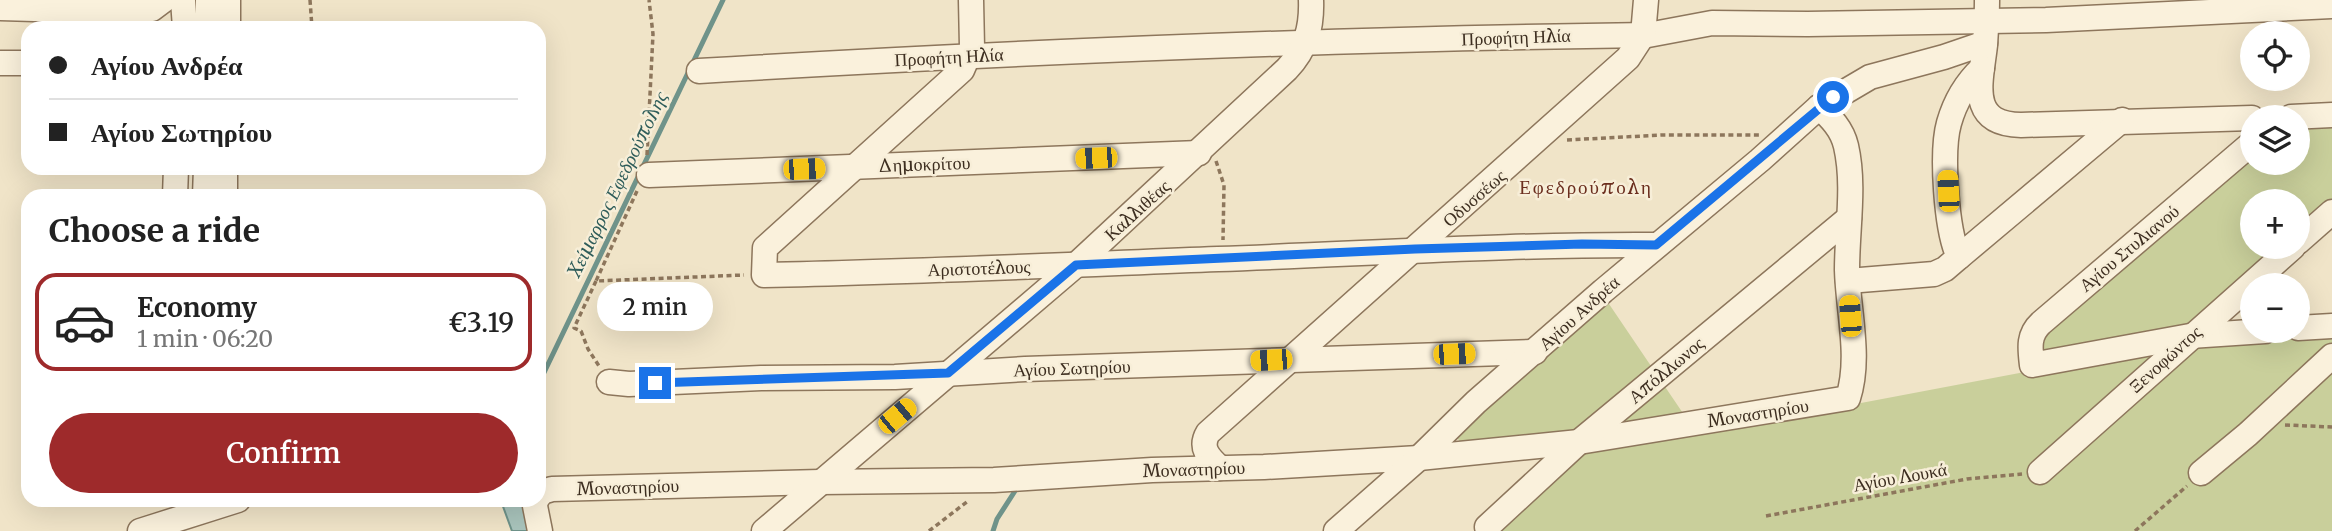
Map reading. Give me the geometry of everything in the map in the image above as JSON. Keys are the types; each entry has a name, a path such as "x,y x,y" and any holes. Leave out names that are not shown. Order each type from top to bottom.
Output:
{"street":[{"path":"0,8 136,12 152,9 164,0"},
{"path":"183,0 184,21"},
{"path":"208,0 208,21"},
{"path":"228,0 228,21"},
{"path":"856,166 966,65 973,42 971,0"},
{"name":"Καλλιθέας","path":"764,531 1076,265 1287,69 1306,44 1311,20 1311,0"},
{"path":"1643,35 1646,0"},
{"name":"Προφήτη Ηλία","path":"699,71 970,55 1174,47 1643,35 1712,23 1808,24 1985,33 2332,6"},
{"path":"1985,33 1980,96 1990,117 1998,122 2015,125 2240,118"},
{"path":"1959,257 1949,219 1947,136 1956,104 1968,83 1985,33"},
{"name":"Αγίου Ανδρέα","path":"1336,531 1419,458 1465,412 1819,107 1870,77 1944,57 1985,33"},
{"name":"Οδυσσέως","path":"1220,468 1206,454 1203,445 1205,437 1628,58 1643,35"},
{"path":"0,63 21,63"},
{"path":"1819,107 1839,128 1846,145 1849,181 1847,281 1934,274 1945,269 2122,120"},
{"path":"2310,116 2332,115"},
{"name":"Δημοκρίτου","path":"649,175 1199,153"},
{"name":"Αγίου Στυλιανού","path":"2190,336 2032,365 2030,345 2036,327 2240,154"},
{"name":"Αριστοτέλους","path":"856,166 765,248 764,275 1076,265 1415,249 1582,244 1656,245"},
{"path":"2310,232 2330,215"},
{"name":"Απόλλωνος","path":"1487,527 1579,442 1849,218"},
{"name":"Ξενοφώντος","path":"2040,472 2279,259"},
{"name":"Μοναστηρίου","path":"546,491 820,482 994,480 1419,458 1579,442 1848,398 1853,365 1847,281"},
{"path":"2310,327 2332,326"},
{"path":"2190,336 2240,333"},
{"name":"Αγίου Σωτηρίου","path":"609,382 629,384 1535,352"},
{"path":"2201,473 2332,356"},
{"path":"140,531 216,507"},
{"name":"Μοναστηρίου","path":"535,507 540,531"}],"path":[{"path":"310,0 312,21"},
{"path":"1538,140 1662,135 1741,136 1792,131"},
{"path":"1199,153 1213,153 1224,185 1223,243 1217,259"},
{"path":"596,281 574,328 581,331 588,349 609,382"},
{"path":"2263,420 2288,426 2332,427"},
{"name":"Αγίου Λουκά","path":"1766,516 1966,479 2040,472"},
{"path":"2136,531 2201,473"},
{"path":"929,531 994,480"}],"green space":[{"path":"2332,122 2332,199 2310,218 2310,189 2240,189 2240,259 2265,259 2250,273 2240,273 2240,283 2173,346 2240,340 2240,343 2310,343 2310,334 2332,332 2332,531 1476,531 1601,432 1460,442 1456,436 1607,301 1695,431 2046,368 2037,331 2240,161 2240,175 2310,175 2310,123"}],"water":[{"path":"503,507 529,507 538,531 512,531"}],"waterway":[{"name":"Χείμαρρος Εφεδρούπολης","path":"546,368 723,0"},
{"name":"Χείμαρρος Εφεδρούπολης","path":"993,531 997,519 1015,491"}],"district":[{"name":"Εφεδρούπολη","path":"1586,187"}],"route":[{"path":"655,383 761,378 895,377 948,373 1076,265 1415,249 1582,244 1656,245 1833,97"}]}
